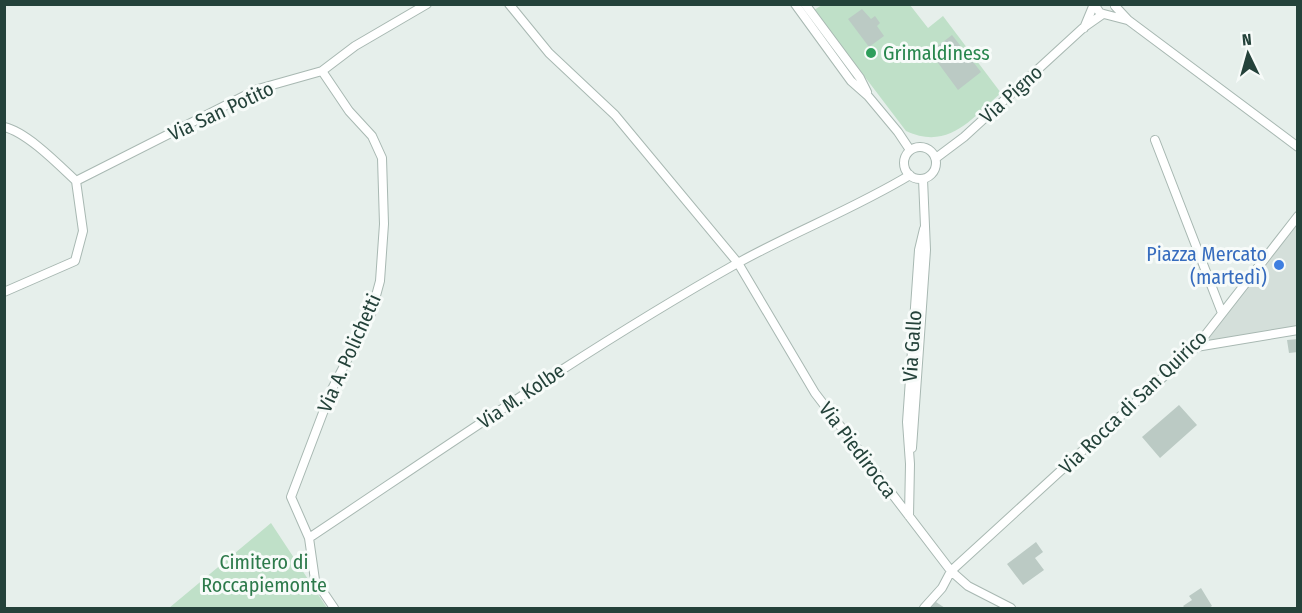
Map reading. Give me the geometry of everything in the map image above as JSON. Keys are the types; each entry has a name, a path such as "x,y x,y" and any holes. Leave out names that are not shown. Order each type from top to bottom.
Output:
{"street":[{"name":"Via San Potito","path":"76,181 258,89 322,71 356,46 427,4"},
{"path":"509,4 549,53 615,116 738,263 885,190 910,175"},
{"path":"795,4 851,81 868,96 910,150"},
{"path":"805,4 860,78 868,96"},
{"path":"1094,4 1098,12 1128,20"},
{"name":"Via Pigno","path":"1083,28 1094,4"},
{"path":"1115,5 1128,20 1298,147"},
{"name":"Via Pigno","path":"936,158 964,137 1083,28 1115,5"},
{"name":"Via A. Polichetti","path":"322,71 349,111 372,136 382,158 384,225 380,281 371,314 332,389 291,496 309,538 315,580 334,609"},
{"path":"4,127 10,128 37,146 76,181 83,231 75,261 4,292"},
{"path":"1155,140 1222,314"},
{"path":"922,147 929,150 936,158 935,169 923,179 914,178 904,165 904,160 910,150 922,147"},
{"name":"Via Gallo","path":"909,516 910,464 916,412 926,250 923,179"},
{"name":"Via Rocca di San Quirico","path":"924,609 942,588 951,571 1196,347 1298,216"},
{"name":"Via Piedirocca","path":"738,263 815,393 951,571 968,586 1011,609"},
{"name":"Via M. Kolbe","path":"309,538 583,355 738,263"},
{"path":"1196,347 1298,330"}],"shaded area":[{"name":"Piazza Mercato (martedì)","path":"1297,216 1297,330 1196,347"}],"green space":[{"path":"822,5 910,5 928,28 943,16 1001,93 970,121 947,134 935,137 921,136 906,131 814,10"},
{"name":"Cimitero di Roccapiemonte","path":"271,523 327,608 169,608"}],"building":[{"path":"862,9 871,19 875,16 880,23 877,26 884,36 869,47 848,19"},
{"path":"952,35 981,72 958,90 930,52"},
{"path":"1298,339 1298,352 1289,353 1287,340"},
{"path":"1179,405 1197,425 1160,458 1142,437"},
{"path":"1036,542 1043,552 1035,558 1044,570 1023,585 1007,564"},
{"path":"1201,588 1212,606 1185,608 1183,606 1192,600 1189,596"},
{"path":"936,602 945,608 930,608"}],"place":[{"name":"Grimaldiness","path":"871,53"},
{"name":"Piazza Mercato (martedì)","path":"1279,265"}]}
